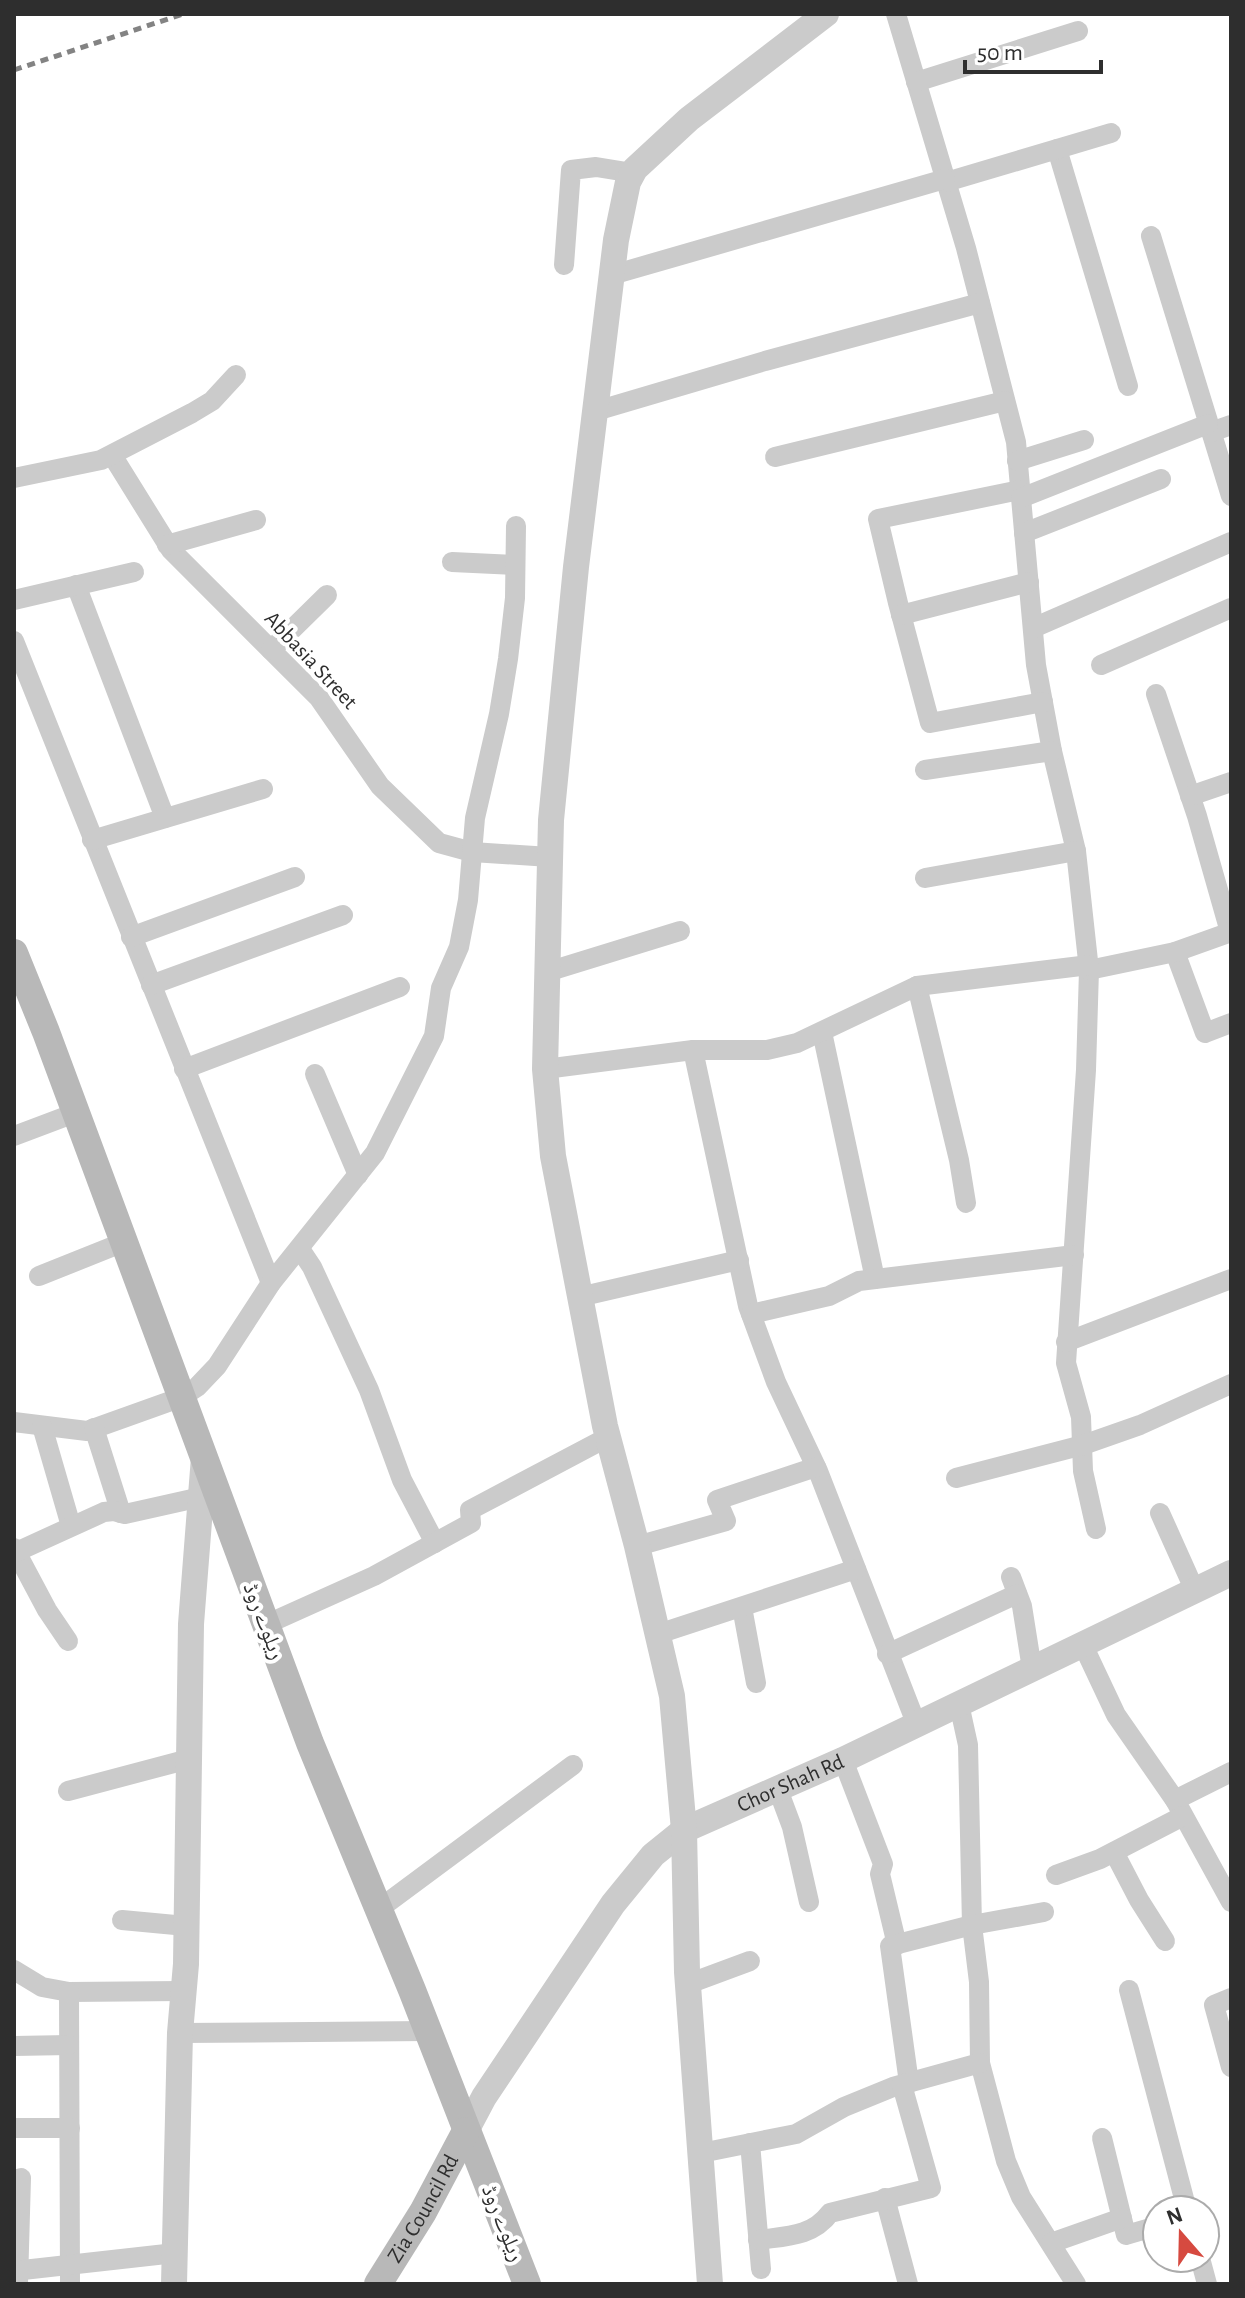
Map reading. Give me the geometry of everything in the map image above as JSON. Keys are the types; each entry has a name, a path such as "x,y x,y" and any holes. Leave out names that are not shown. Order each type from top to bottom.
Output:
{"main road":[{"name":"ریلوے روڈ","path":"14,953 310,1743 527,2284"},
{"name":"Zia Council Rd","path":"378,2284 423,2212 466,2131"}],"street":[{"path":"710,2284 688,1984 684,1830 672,1696 608,1437 553,1156 545,1069 550,857 561,709 622,204 633,173 689,119 826,14"},
{"path":"896,14 946,180 1016,442 1043,702 1076,851 1089,968 1086,1070 1066,1363 1081,1417 1083,1471 1096,1529"},
{"path":"916,82 1078,31"},
{"path":"612,275 1111,133"},
{"path":"1057,149 1128,386"},
{"path":"564,265 571,170 596,167 633,173"},
{"path":"1151,236 1231,496"},
{"path":"596,411 980,303"},
{"path":"14,478 112,455 156,434 212,401 236,375"},
{"path":"775,457 1005,401"},
{"path":"1043,702 930,723 878,519 1020,494 1210,428 1231,425"},
{"path":"1017,461 1084,440"},
{"name":"Abbasia Street","path":"112,455 167,545 319,698 380,786 429,830 439,843 472,852 550,857"},
{"path":"1024,533 1161,479"},
{"path":"167,545 256,520"},
{"path":"14,1422 87,1431 182,1397 197,1387 217,1366 271,1283 375,1153 434,1036 441,988 459,947 468,900 475,818 508,659 515,598 516,526"},
{"path":"1033,628 1231,542"},
{"path":"452,562 515,565"},
{"path":"14,600 134,572"},
{"path":"901,615 1029,582"},
{"path":"76,585 165,818"},
{"path":"271,650 327,595"},
{"path":"1101,665 1231,608"},
{"path":"14,641 271,1283"},
{"path":"545,1069 693,1050 767,1050 797,1043 917,986 1089,968 1175,952 1230,932 1156,694"},
{"path":"925,770 1052,751"},
{"path":"1190,796 1231,782"},
{"path":"92,840 263,789"},
{"path":"925,878 1076,851"},
{"path":"131,937 295,877"},
{"path":"151,985 343,915"},
{"path":"547,972 680,931"},
{"path":"1175,952 1205,1033 1231,1023"},
{"path":"917,986 959,1160 966,1203"},
{"path":"184,1069 400,987"},
{"path":"822,1032 875,1279"},
{"path":"693,1050 727,1216 751,1314 776,1382 816,1467 916,1723"},
{"path":"315,1074 358,1175"},
{"path":"14,1136 75,1113"},
{"path":"39,1276 124,1242"},
{"path":"300,1249 312,1267 369,1390 402,1480 435,1543"},
{"path":"751,1314 829,1296 859,1281 1074,1255"},
{"path":"579,1297 739,1260"},
{"path":"1066,1342 1231,1279"},
{"path":"956,1478 1083,1445 1140,1425 1231,1384"},
{"path":"42,1426 71,1526"},
{"path":"94,1428 121,1513"},
{"path":"265,1625 374,1576 435,1543 471,1523 470,1510 608,1437"},
{"path":"174,2284 180,2033 186,1926 191,1624 204,1457"},
{"path":"637,1546 726,1521 717,1500 816,1467"},
{"path":"68,1641 15,1551 104,1512 149,1510 201,1497"},
{"path":"1160,1513 1195,1591"},
{"path":"658,1634 856,1569"},
{"name":"Chor Shah Rd","path":"466,2131 533,2021 613,1904 653,1855 684,1830 843,1760 1231,1573"},
{"path":"887,1654 1014,1586 1022,1606 1032,1669"},
{"path":"742,1607 756,1683"},
{"path":"1083,1645 1116,1715 1179,1808 1205,1858 1229,1891"},
{"path":"959,1704 968,1745 972,1925 979,1982 980,2063 1006,2161 1021,2197 1076,2284"},
{"path":"68,1791 189,1759"},
{"path":"843,1760 883,1864 880,1874 897,1945"},
{"path":"379,1909 573,1765"},
{"path":"1056,1875 1114,1852 1231,1772"},
{"path":"777,1787 792,1827 809,1902"},
{"path":"1114,1852 1165,1941"},
{"path":"758,2240 804,2234 822,2224 830,2213 931,2188 905,2084 890,1946 972,1925 1044,1912"},
{"path":"122,1920 186,1926"},
{"path":"688,1984 750,1961"},
{"path":"14,1970 42,1987 69,1992 182,1991"},
{"path":"1129,1990 1183,2194"},
{"path":"69,1992 71,2274"},
{"path":"1231,1998 1214,2005 1231,2067"},
{"path":"180,2033 428,2031"},
{"path":"14,2046 69,2045"},
{"path":"701,2153 796,2134 844,2107 905,2084 980,2063"},
{"path":"14,2128 70,2128"},
{"path":"1102,2138 1126,2235 1141,2231"},
{"path":"750,2143 761,2269"},
{"path":"14,2180 21,2178 17,2275 71,2274 175,2253"},
{"path":"885,2198 908,2284"},
{"path":"1051,2243 1122,2218"}],"railway":[{"path":"14,70 183,14"}]}
